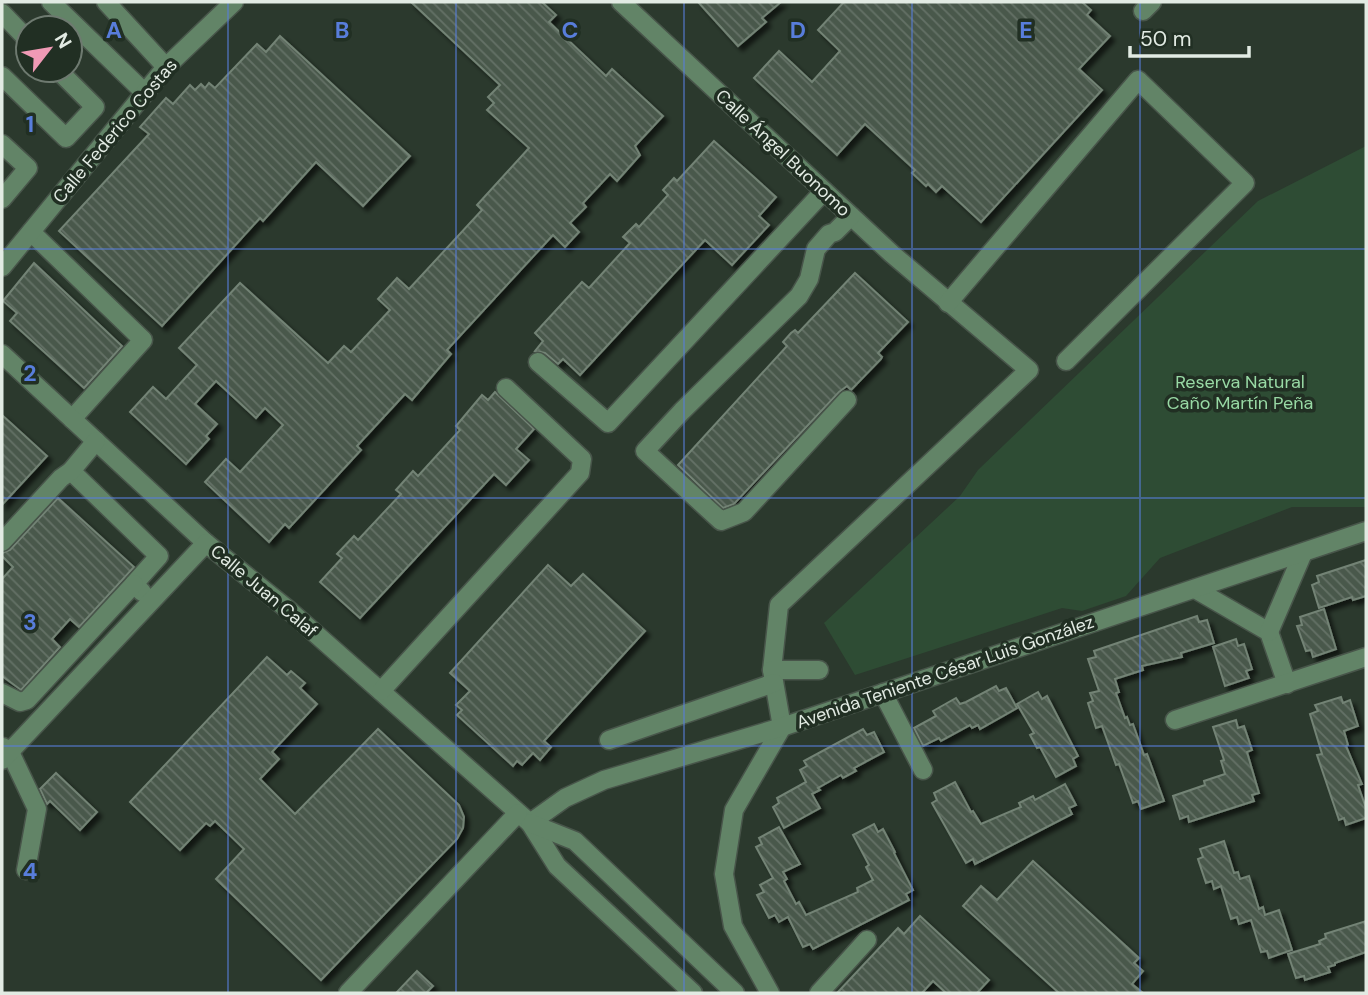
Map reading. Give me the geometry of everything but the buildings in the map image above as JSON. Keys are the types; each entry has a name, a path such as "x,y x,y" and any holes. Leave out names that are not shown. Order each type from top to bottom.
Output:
{"street":[{"path":"51,2 145,93"},
{"path":"106,2 166,67"},
{"name":"Calle Federico Costas","path":"2,267 166,67 234,2"},
{"name":"Calle Ángel Buonomo","path":"621,2 850,216 1029,370 779,605 773,676"},
{"path":"2,76 66,138 95,107 72,84"},
{"path":"948,303 1138,80 1245,183 1066,361"},
{"path":"2,144 28,168 2,199"},
{"path":"538,362 608,423 824,191"},
{"path":"847,400 744,512 721,521 645,451 799,296 809,279 816,249 850,216"},
{"path":"31,232 143,340 72,419"},
{"name":"Calle Juan Calaf","path":"2,354 206,543 291,612 524,818"},
{"path":"381,691 580,473 582,459 506,388"},
{"path":"2,542 61,478 71,471 96,441"},
{"path":"2,693 20,702 27,700 159,556 71,471"},
{"name":"Avenida Teniente César Luis González","path":"348,993 524,818 604,780 782,727 1366,531"},
{"path":"26,870 37,808 4,753 206,543"},
{"path":"1269,632 1303,552"},
{"path":"134,584 152,601"},
{"path":"1195,589 1269,632 1287,684"},
{"path":"1175,720 1366,657"},
{"path":"609,740 773,676 819,670"},
{"path":"770,993 733,926 724,874 734,810 782,727 773,676"},
{"path":"883,693 923,770"},
{"path":"524,818 557,866 692,993"},
{"path":"524,818 575,841 735,993"},
{"path":"819,993 867,940"}],"green space":[{"name":"Reserva Natural Caño Martín Peña","path":"1366,146 1366,507 1292,507 1160,558 1126,596 1082,611 1062,608 855,675 824,623 960,496 978,470 1258,201"}]}
